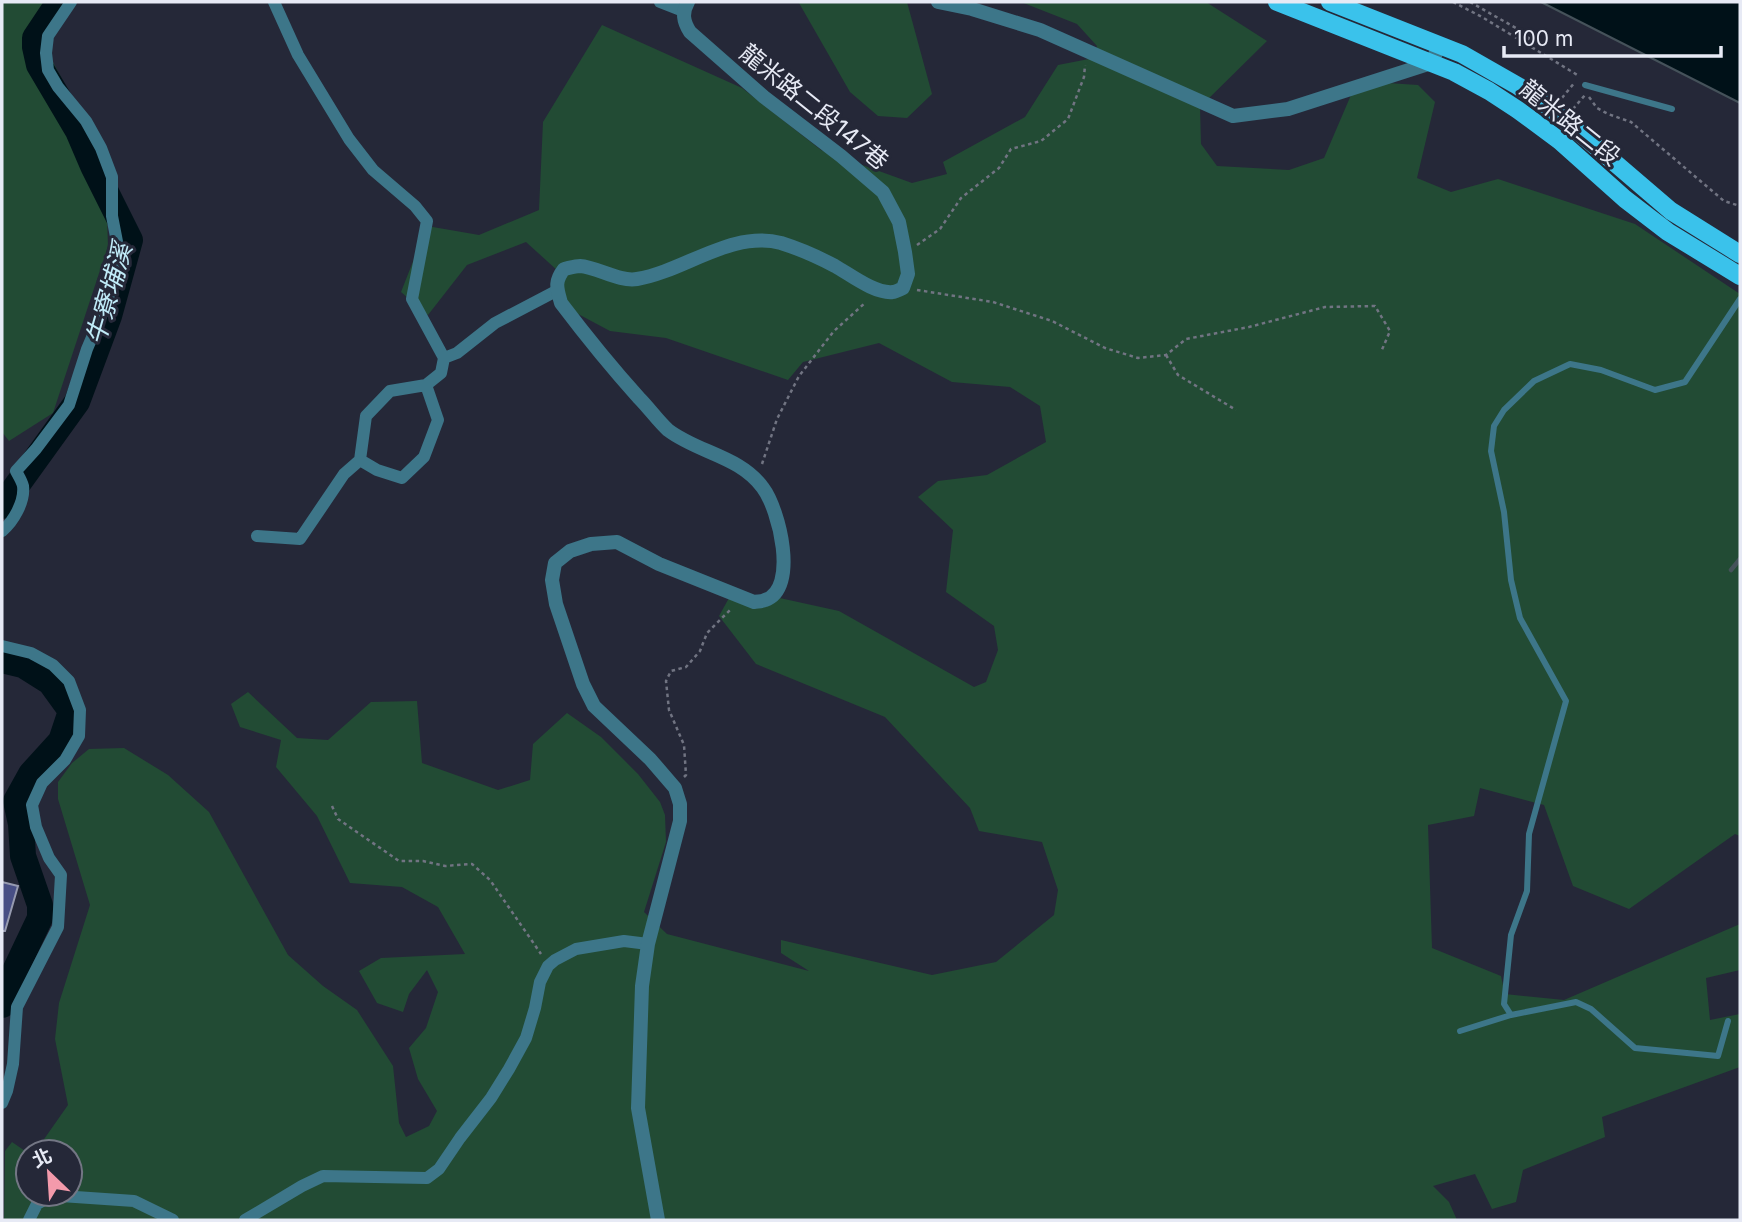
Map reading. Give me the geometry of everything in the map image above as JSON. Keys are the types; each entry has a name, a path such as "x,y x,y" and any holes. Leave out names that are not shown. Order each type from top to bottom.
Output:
{"main road":[{"name":"龍米路二段","path":"1277,2 1454,72 1518,110 1560,141 1625,199 1668,232 1740,276"},
{"name":"龍米路二段","path":"1330,2 1462,54 1496,73 1558,114 1671,211 1740,254"}],"street":[{"path":"2,531 8,526 21,503 23,485 16,471 69,405 87,349 108,300 120,252 112,216 112,177 101,148 86,121 58,87 48,70 48,36 71,2"},
{"path":"257,536 300,539 344,474 360,460 366,416 390,391 426,385 441,373 444,358 412,299 427,221 415,206 373,170 349,139 298,55 274,2"},
{"path":"660,2 685,7"},
{"path":"938,2 972,9 1040,30 1233,116 1287,109 1431,63 1440,45"},
{"name":"龍米路二段147巷","path":"685,7 685,24 690,32 764,97 883,192 899,222 908,274 903,288"},
{"path":"658,1220 638,1108 642,986 648,944 680,821 680,804 675,788 650,759 594,706 583,684 556,604 552,580 555,564 569,551 592,544 617,542 659,564 754,602 766,600 775,593 783,578 784,553 776,515 764,489 741,467 692,445 667,429 615,371 561,303 557,278 564,269 580,266 634,279 663,272 751,240 777,242 803,250 879,290 894,292 903,288"},
{"path":"444,358 457,353 495,323 558,290"},
{"path":"360,460 377,470 402,478 424,457 439,420 426,385"},
{"path":"2,646 31,653 53,665 69,681 80,710 79,736 65,760 42,783 32,805 36,827 49,858 61,874 58,927 17,1007 13,1064 2,1103"},
{"path":"246,1220 323,1176 427,1178 439,1169 491,1098 526,1038 536,1008 540,982 548,966 576,949 624,941 648,944"},
{"path":"29,1220 37,1204 49,1197 61,1196 134,1201 173,1220"}],"lane":[{"path":"1586,89 1672,109"},
{"path":"1511,1015 1504,1004 1511,935 1527,891 1529,834 1566,701 1520,618 1511,580 1504,512 1491,451 1494,426 1503,410 1534,381 1570,364 1601,370 1655,390 1685,382 1740,299"},
{"path":"1460,1031 1511,1015 1576,1002 1591,1009 1635,1048 1718,1056 1728,1021"}],"path":[{"path":"1453,2 1580,77 1558,114"},
{"path":"1470,2 1530,36 1526,43"},
{"path":"905,252 940,229 961,198 999,168 1011,149 1041,141 1068,119 1084,77 1085,49"},
{"path":"1558,114 1586,89 1597,108 1631,122 1724,201 1740,206"},
{"path":"903,288 993,302 1052,321 1105,348 1138,358 1166,355 1186,339 1249,327 1325,307 1375,306 1390,331 1381,352"},
{"path":"756,480 777,419 799,376 834,331 879,290"},
{"path":"1166,355 1178,375 1236,410"},
{"path":"675,788 686,775 684,746 669,710 666,681 671,671 686,667 700,651 707,633 743,597"},
{"path":"332,806 338,819 399,861 423,860 445,866 472,864 490,880 548,966"}],"green space":[{"path":"2,2 53,2 44,14 40,38 105,159 108,246 53,413 9,441 2,432"},
{"path":"796,2 907,2 932,94 907,118 878,116 850,92"},
{"path":"1021,2 1206,2 1267,41 1200,107 1201,144 1217,166 1289,170 1324,158 1357,81 1418,85 1435,102 1417,178 1451,192 1498,179 1635,224 1740,294 1740,836 1735,834 1629,909 1573,886 1544,805 1480,788 1474,816 1428,825 1432,948 1501,976 1505,994 1564,1000 1740,924 1740,970 1706,978 1710,1020 1740,1014 1740,1067 1602,1117 1605,1137 1523,1170 1516,1202 1492,1209 1475,1174 1433,1186 1449,1202 1457,1220 4,1220 5,1151 12,1142 14,1208 84,1208 84,1138 45,1138 68,1105 55,1039 59,1003 90,905 58,799 58,782 72,763 89,749 124,748 168,775 209,812 288,955 323,986 357,1010 393,1066 399,1123 406,1137 429,1126 437,1111 418,1079 409,1048 426,1028 438,992 427,970 409,994 403,1012 377,1003 359,971 381,958 465,954 438,907 402,887 350,883 317,816 276,767 281,740 240,727 231,704 248,692 297,738 328,740 371,702 417,701 422,763 498,790 530,780 533,744 567,713 601,737 638,774 660,802 665,815 666,842 644,912 667,934 809,971 781,953 781,940 932,975 996,962 1054,915 1058,890 1042,842 979,831 970,808 885,717 756,664 719,616 729,598 766,595 839,611 974,687 986,682 998,650 994,626 946,592 953,530 918,497 938,481 987,475 1046,442 1040,406 1010,387 952,382 879,343 803,362 788,380 666,338 610,331 565,307 558,271 526,242 467,265 428,315 401,292 427,226 479,235 539,210 543,122 602,25 742,88 821,150 912,183 947,174 943,162 1025,117 1058,65 1094,58 1097,46 1077,24"}],"shaded area":[{"path":"1541,2 1740,2 1740,103"}],"building":[{"path":"2,882 18,886 5,931 2,931"}],"waterway":[{"name":"牛寮埔溪","path":"2,506 77,402 109,316 130,240 78,131 39,65 35,38 59,2"},
{"path":"1731,570 1740,559"},
{"name":"牛寮埔溪","path":"2,660 23,665 50,682 71,711 61,741 31,774 16,801 23,856 40,905 40,918 2,998 2,1005"}]}
